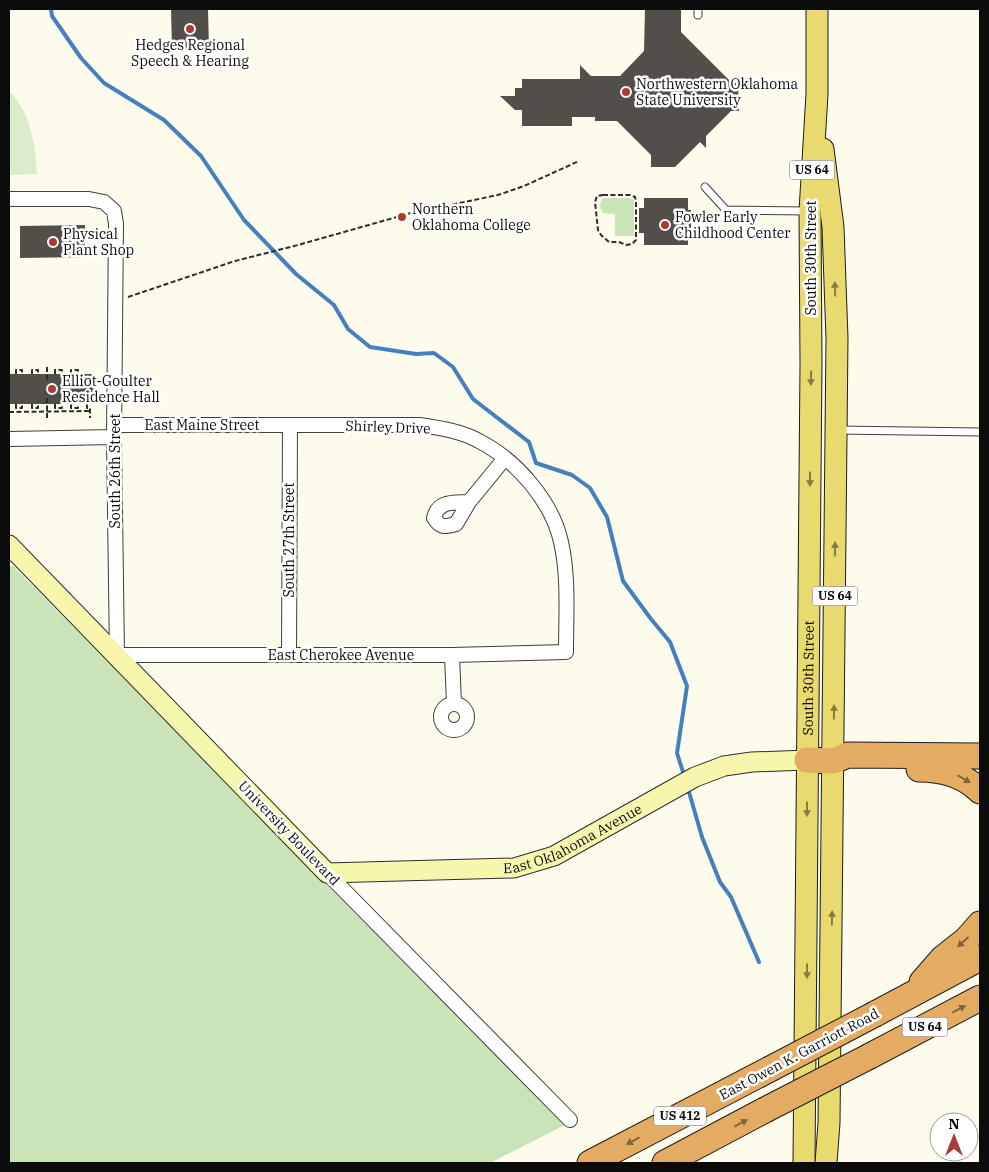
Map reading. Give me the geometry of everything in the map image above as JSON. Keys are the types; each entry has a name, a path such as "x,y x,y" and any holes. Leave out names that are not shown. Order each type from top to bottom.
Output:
{"highway":[{"path":"807,760 834,761 848,755 980,756"},
{"path":"834,761 847,768 943,770 965,779 980,790"},
{"path":"909,996 944,958 967,939 980,924"},
{"name":"East Owen K. Garriott Road","path":"590,1163 980,958"},
{"name":"US 64","path":"688,1163 717,1135 980,998"},
{"name":"US 412","path":"664,1163 717,1135"}],"main road":[{"name":"South 30th Street","path":"804,1163 807,1009 810,430 820,211 817,9"},
{"name":"South 30th Street","path":"820,211 837,338 834,761 829,1123 826,1163"},
{"path":"810,430 837,430"}],"street":[{"name":"South 26th Street","path":"9,199 89,199 104,202 114,211 116,224 114,431 116,655"},
{"name":"East Maine Street","path":"9,439 114,431 290,425"},
{"name":"Shirley Drive","path":"290,425 420,425 448,430 479,441 505,458 533,484 548,508 561,540 565,566 566,652"},
{"name":"South 27th Street","path":"289,654 290,425"},
{"path":"469,502 505,458"},
{"name":"University Boulevard","path":"9,545 570,1120"},
{"name":"East Cherokee Avenue","path":"116,655 452,655 566,652"},
{"path":"452,655 454,704"},
{"name":"East Oklahoma Avenue","path":"328,873 514,868 554,856 695,777 724,766 752,762 807,760"}],"lane":[{"path":"705,187 726,210 820,211"},
{"path":"837,430 980,432"}],"path":[{"path":"115,302 208,269 260,254 411,213 498,194 524,186 579,161"},
{"path":"603,195 632,196 636,199 636,220 636,238 634,242 626,245 619,242 609,242 599,232 596,199 603,195"},
{"path":"636,220 641,220"},
{"path":"47,367 47,380"},
{"path":"16,374 16,370 19,368 22,370 22,374"},
{"path":"32,374 32,370 35,368 38,370 38,374"},
{"path":"55,374 55,370 59,368 62,370 62,374"},
{"path":"71,374 71,370 74,368 78,370 78,374"},
{"path":"47,398 47,418"},
{"path":"16,404 16,408 19,410"},
{"path":"19,410 22,408 22,404"},
{"path":"32,404 32,408 35,410"},
{"path":"35,410 38,408 38,404"},
{"path":"56,404 56,408 59,410"},
{"path":"59,410 62,408 62,404"},
{"path":"71,404 71,408 74,410"},
{"path":"74,410 78,408 78,404"},
{"path":"87,404 87,408 90,408 90,418"},
{"path":"9,412 19,410 47,412 59,410 90,411"}],"green space":[{"path":"9,91 22,109 31,130 37,174 9,175"},
{"path":"603,198 629,198 634,200 634,236 615,236 615,214 603,213 600,206"},
{"path":"12,565 567,1124 490,1163 9,1163 9,568"}],"building":[{"name":"Hedges Regional Speech & Hearing","path":"171,9 208,9 209,49 172,49"},
{"name":"Northwestern Oklahoma State University","path":"645,9 681,9 681,32 732,83 738,83 739,111 731,111 706,136 706,148 700,142 675,167 651,167 651,155 617,121 595,121 595,117 572,117 572,126 522,126 522,110 515,110 500,96 515,96 515,88 522,88 522,79 580,79 580,65 591,76 620,76 644,51"},
{"name":"Fowler Early Childhood Center","path":"644,198 688,198 688,210 691,210 691,233 688,233 688,245 644,245 644,233 639,233 639,208 644,208"},
{"name":"Physical Plant Shop","path":"85,225 85,257 20,258 20,226"},
{"name":"Elliot-Goulter Residence Hall","path":"9,374 94,374 94,404 9,404"}],"waterway":[{"path":"51,9 52,16 81,58 104,83 164,120 201,156 244,220 296,274 334,305 348,329 370,347 416,354 434,353 453,367 473,399 529,442 536,463 572,475 590,488 607,517 623,581 670,642 687,686 677,753 683,772"},
{"path":"689,792 702,837 720,882 731,897 759,962"}],"place":[{"name":"Hedges Regional Speech & Hearing","path":"190,29"},
{"name":"Northwestern Oklahoma State University","path":"626,92"},
{"name":"Northern Oklahoma College","path":"402,217"},
{"name":"Fowler Early Childhood Center","path":"665,225"},
{"name":"Physical Plant Shop","path":"53,242"},
{"name":"Elliot-Goulter Residence Hall","path":"52,389"}]}
